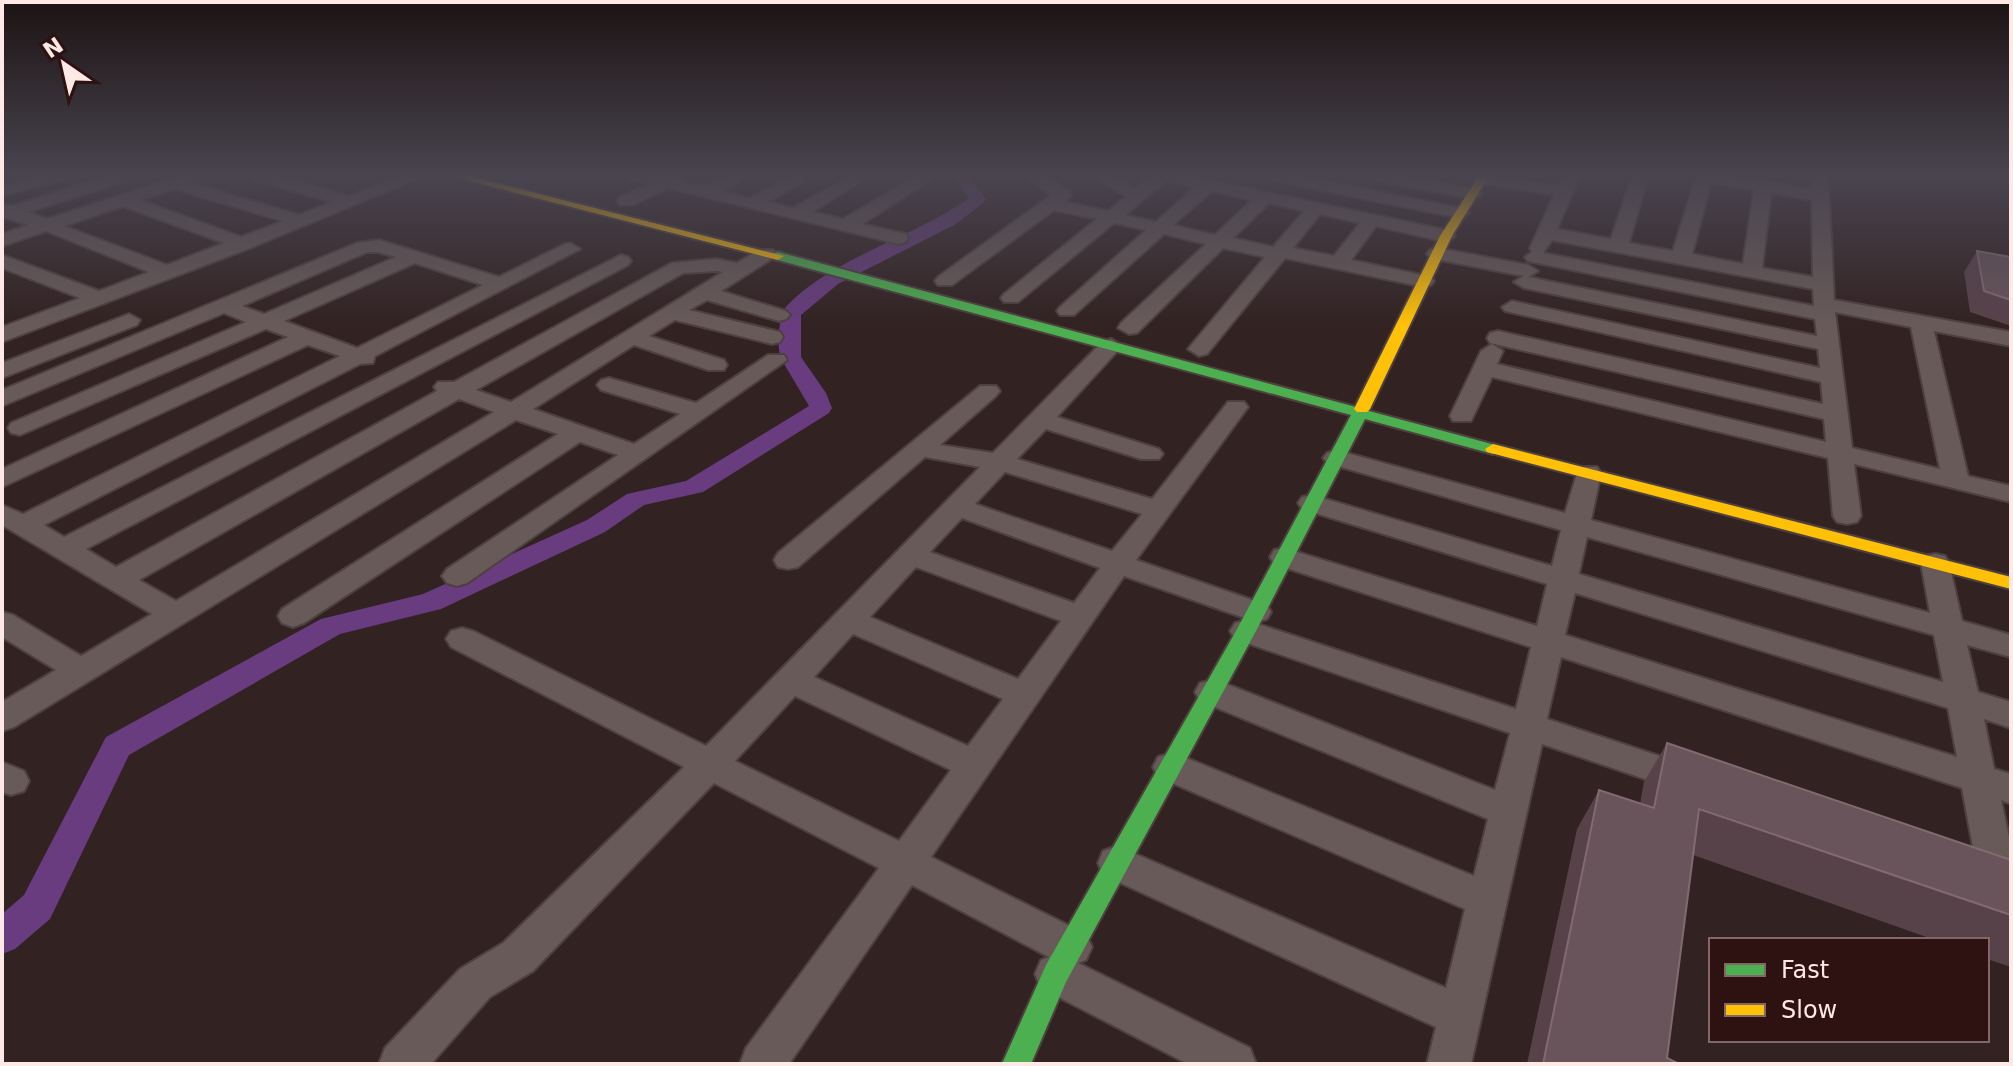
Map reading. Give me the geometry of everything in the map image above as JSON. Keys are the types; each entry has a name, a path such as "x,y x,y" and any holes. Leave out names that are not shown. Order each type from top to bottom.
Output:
{"main road":[{"path":"654,226 882,282 1116,329"},
{"path":"724,226 971,288"},
{"path":"1016,1064 1063,961 1251,622 1371,392 1452,226"},
{"path":"1004,296 1053,308 1359,414 2011,583"}],"street":[{"path":"2,240 47,226"},
{"path":"51,226 168,272"},
{"path":"194,226 243,244"},
{"path":"6,330 290,226"},
{"path":"850,226 899,238"},
{"path":"945,281 1021,226"},
{"path":"1004,296 1098,226"},
{"path":"1150,226 1424,281"},
{"path":"1053,308 1163,226"},
{"path":"401,1064 475,983 518,957 710,764 1040,419 1116,329 1235,226"},
{"path":"1200,349 1301,226"},
{"path":"1339,263 1367,226"},
{"path":"1387,226 1529,270 1829,345"},
{"path":"1463,417 1549,226"},
{"path":"1618,247 1625,226"},
{"path":"1681,258 1689,226"},
{"path":"1752,272 1758,226"},
{"path":"1822,226 1825,302 1847,516"},
{"path":"1546,233 1752,272 1825,302"},
{"path":"2,399 364,247 379,246 500,284"},
{"path":"12,519 357,355 570,249"},
{"path":"2,718 514,412 766,254"},
{"path":"11,424 267,322 413,257"},
{"path":"2,261 100,298"},
{"path":"64,549 621,261"},
{"path":"117,579 679,267 716,265 741,270"},
{"path":"1529,270 1825,302 2011,339"},
{"path":"706,293 779,315"},
{"path":"223,306 638,454"},
{"path":"1512,307 1832,378"},
{"path":"457,576 699,412 774,348 674,313"},
{"path":"2,371 129,320"},
{"path":"1921,322 1956,481"},
{"path":"2,479 307,337"},
{"path":"634,338 716,365"},
{"path":"1498,338 1836,414"},
{"path":"1484,368 2011,494"},
{"path":"609,385 699,412"},
{"path":"788,560 988,391"},
{"path":"762,1064 1118,564 1236,407"},
{"path":"1040,419 1150,454"},
{"path":"11,424 61,450"},
{"path":"293,616 577,433"},
{"path":"920,449 999,462 1159,510"},
{"path":"1336,458 2011,646"},
{"path":"1449,1064 1588,473"},
{"path":"1312,503 2011,715"},
{"path":"957,507 1118,564 1251,622 1529,726 1720,791"},
{"path":"12,519 177,615"},
{"path":"911,555 1080,617"},
{"path":"1284,557 2011,789"},
{"path":"1935,563 1978,779 1994,883"},
{"path":"848,620 1025,695"},
{"path":"2,623 82,671"},
{"path":"462,639 905,863 1234,1064"},
{"path":"791,680 975,765"},
{"path":"1212,692 1509,811"},
{"path":"1171,767 1487,900"},
{"path":"1117,863 1460,1016"}],"building":[{"path":"1977,251 2011,257 2011,300 1984,291"},
{"path":"1667,743 2011,860 2011,915 1699,809 1667,1058 1679,1064 1543,1064 1599,790 1654,808"}],"waterway":[{"path":"2,937 37,907 117,746 331,626 431,602 596,526 636,499 694,487 821,408 815,393 798,373 791,357 788,341 791,313 831,280 939,226"}],"traffic: fast":[{"path":"778,256 1493,449"},
{"path":"1016,1064 1056,974 1246,631 1362,409"}],"traffic: slow":[{"path":"656,226 778,256"},
{"path":"1362,409 1452,226"},
{"path":"1493,449 2011,583"}]}
